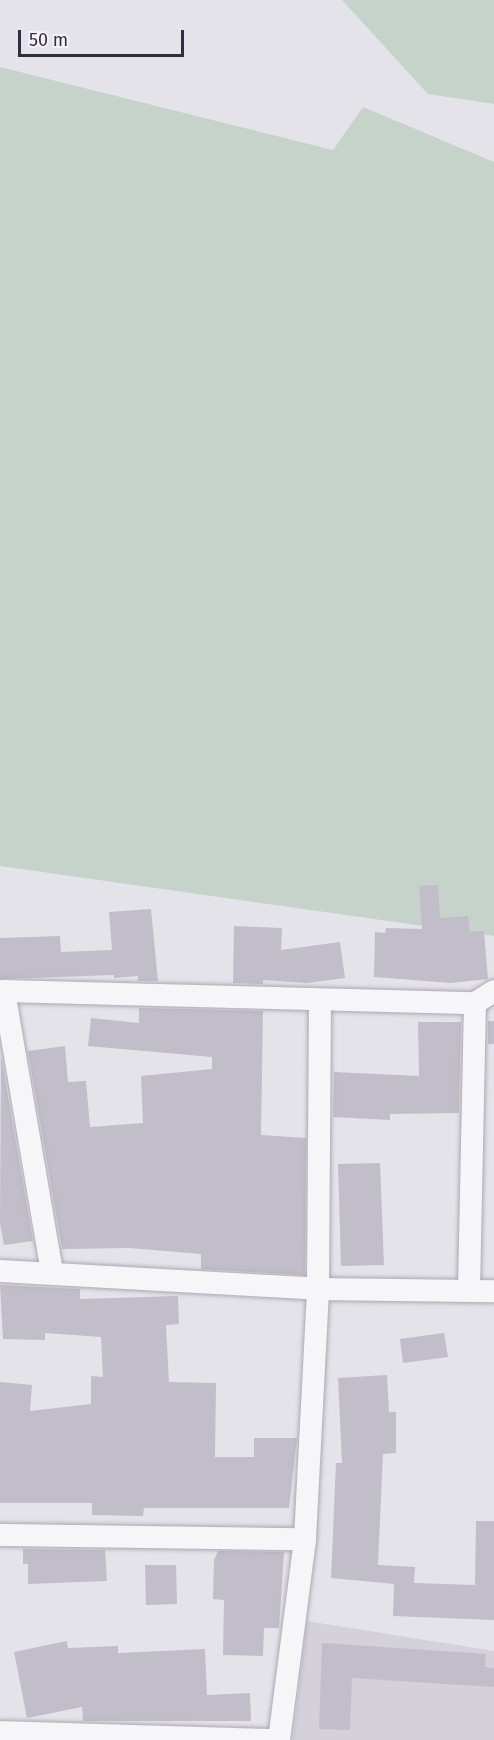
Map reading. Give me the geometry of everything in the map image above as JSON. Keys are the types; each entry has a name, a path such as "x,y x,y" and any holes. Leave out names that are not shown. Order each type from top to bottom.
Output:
{"street":[{"path":"52,1272 4,991 320,1000 485,997 470,1289"},
{"path":"279,1740 305,1539 318,1289 320,1000"},
{"path":"0,1272 52,1272 318,1289 494,1291"},
{"path":"0,1535 305,1539"},
{"path":"0,1732 274,1740"}],"shaded area":[{"path":"342,0 494,0 494,104 428,94"},
{"path":"0,67 333,150 363,107 494,162 494,936 0,866"},
{"path":"307,1621 494,1651 494,1740 293,1740"}],"building":[{"path":"438,885 440,918 468,916 470,932 484,931 488,979 451,983 374,977 375,932 385,933 386,928 422,929 419,886"},
{"path":"151,909 158,981 138,981 138,976 114,978 114,975 0,979 0,938 60,936 61,952 112,950 109,912"},
{"path":"234,926 282,928 281,950 340,942 345,978 307,983 263,980 263,984 233,983"},
{"path":"139,1008 263,1011 261,1135 306,1138 305,1275 201,1269 201,1254 130,1248 62,1249 28,1051 65,1046 68,1082 86,1081 90,1127 143,1123 141,1076 212,1069 212,1057 88,1046 91,1018 139,1023"},
{"path":"488,1021 494,1021 494,1044 488,1044"},
{"path":"418,1022 461,1022 459,1113 390,1114 390,1120 333,1117 334,1072 419,1076"},
{"path":"1,1056 33,1241 4,1245 0,1223"},
{"path":"380,1163 384,1265 341,1266 338,1164"},
{"path":"0,1285 80,1289 80,1299 178,1296 179,1324 166,1325 169,1382 216,1383 215,1457 254,1457 254,1438 297,1438 289,1508 144,1508 143,1516 92,1515 92,1503 0,1503 0,1382 32,1385 30,1411 91,1404 91,1376 103,1377 101,1337 45,1333 45,1340 3,1339"},
{"path":"444,1333 448,1357 403,1363 400,1339"},
{"path":"387,1375 389,1412 396,1412 396,1453 383,1454 378,1565 415,1567 414,1583 475,1585 476,1521 494,1521 494,1620 393,1616 394,1584 331,1578 336,1463 342,1463 338,1378"},
{"path":"23,1549 105,1550 107,1581 28,1584 28,1564 23,1564"},
{"path":"218,1551 284,1552 279,1628 264,1628 263,1656 223,1655 224,1600 213,1599 214,1560"},
{"path":"145,1565 176,1565 177,1604 146,1605"},
{"path":"67,1641 68,1648 118,1646 118,1653 205,1649 207,1695 250,1693 251,1721 83,1721 82,1707 27,1718 14,1652"},
{"path":"322,1643 486,1654 485,1667 494,1668 494,1687 352,1678 350,1730 319,1729"}]}
